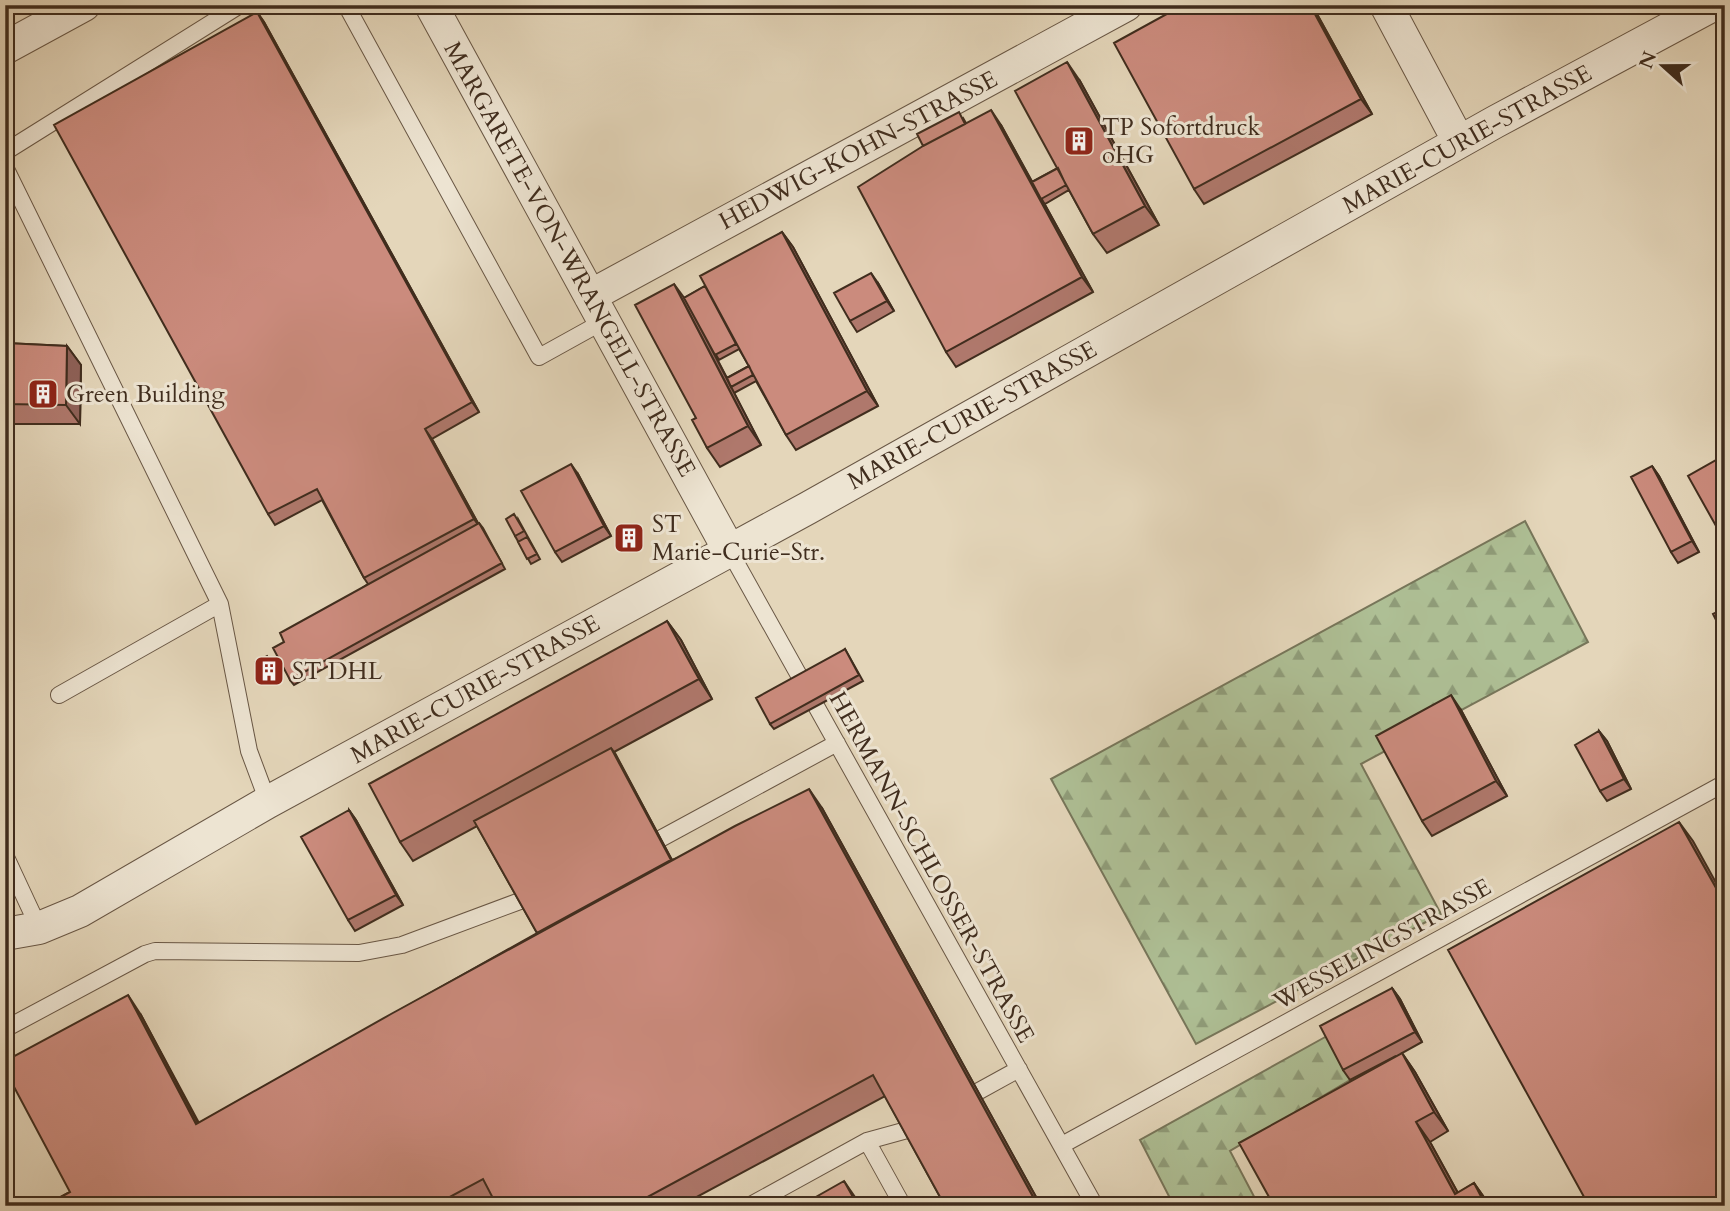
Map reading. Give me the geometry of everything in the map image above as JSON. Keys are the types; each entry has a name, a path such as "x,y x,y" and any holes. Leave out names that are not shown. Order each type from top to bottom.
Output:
{"street":[{"path":"5,48 39,16 84,5"},
{"name":"MARGARETE-VON-WRANGELL-STRASSE","path":"432,5 729,550"},
{"name":"HEDWIG-KOHN-STRASSE","path":"597,308 1126,5"},
{"path":"1386,5 1459,142"},
{"name":"MARIE-CURIE-STRASSE","path":"5,934 39,928 80,911 268,802 729,550 1459,142 1713,5"}],"lane":[{"path":"5,152 240,5"},
{"path":"346,5 539,357 597,308"},
{"path":"5,167 220,604 248,751 268,802"},
{"name":"HERMANN-SCHLOSSER-STRASSE","path":"729,550 1095,1206"},
{"path":"59,695 220,604"},
{"path":"660,839 837,743"},
{"name":"WESSELINGSTRASSE","path":"1062,1145 1723,788"},
{"path":"5,855 39,928"},
{"path":"5,1029 155,951 359,953 402,945 520,901"},
{"path":"979,1091 1019,1069"},
{"path":"749,1206 867,1141 907,1130"},
{"path":"867,1141 903,1206"}],"green space":[{"path":"1525,521 1588,642 1361,764 1441,914 1196,1044 1051,779"},
{"path":"1327,1036 1350,1080 1230,1151 1259,1206 1174,1206 1140,1140"}],"building":[{"path":"1183,5 1310,5 1361,99 1194,189 1114,43"},
{"path":"257,12 472,402 425,429 474,519 364,578 317,489 268,514 54,125"},
{"name":"TP Sofortdruck oHG","path":"1067,62 1145,206 1093,234 1015,91"},
{"path":"991,110 1082,277 946,352 858,187 923,146"},
{"path":"959,112 965,124 923,146 917,134"},
{"path":"1058,168 1066,185 1041,199 1032,182"},
{"path":"782,232 867,391 786,435 700,276"},
{"path":"871,273 887,301 850,321 834,293"},
{"path":"674,284 748,426 707,448 692,420 696,418 635,305"},
{"path":"705,286 736,344 715,355 684,298"},
{"path":"5,343 67,346 66,405 5,404"},
{"path":"749,366 753,375 731,387 727,378"},
{"path":"1725,455 1725,542 1688,476"},
{"path":"571,464 604,526 555,552 521,491"},
{"path":"1652,466 1692,541 1671,552 1631,477"},
{"path":"514,514 524,531 515,536 506,519"},
{"path":"479,523 502,563 290,680 273,648 284,642 280,633"},
{"path":"630,525 635,533 621,540 617,532"},
{"path":"527,537 537,554 527,559 518,542"},
{"path":"1725,608 1725,638 1713,614"},
{"path":"667,621 699,679 400,842 369,784"},
{"path":"1725,644 1725,657 1720,647"},
{"path":"845,649 859,675 770,724 756,698"},
{"path":"267,656 274,669 264,675 256,662"},
{"path":"1451,695 1496,781 1422,821 1376,736"},
{"path":"1599,731 1624,779 1600,791 1575,745"},
{"path":"611,748 671,860 537,933 474,821"},
{"path":"809,789 1038,1206 945,1206 873,1075 631,1206 497,1206 483,1179 433,1206 44,1206 70,1192 5,1070 5,1061 128,995 196,1124 735,826"},
{"path":"349,810 396,895 348,920 301,837"},
{"path":"1679,822 1725,904 1725,1206 1589,1206 1448,950"},
{"path":"1392,988 1415,1032 1343,1070 1320,1026"},
{"path":"1402,1053 1434,1112 1416,1122 1455,1194 1474,1183 1486,1206 1274,1206 1239,1143"},
{"path":"844,1181 858,1206 800,1206"}],"place":[{"name":"TP Sofortdruck oHG","path":"1079,141"},
{"name":"Green Building","path":"43,394"},
{"name":"ST Marie-Curie-Str.","path":"629,538"},
{"name":"ST DHL","path":"269,671"}]}
